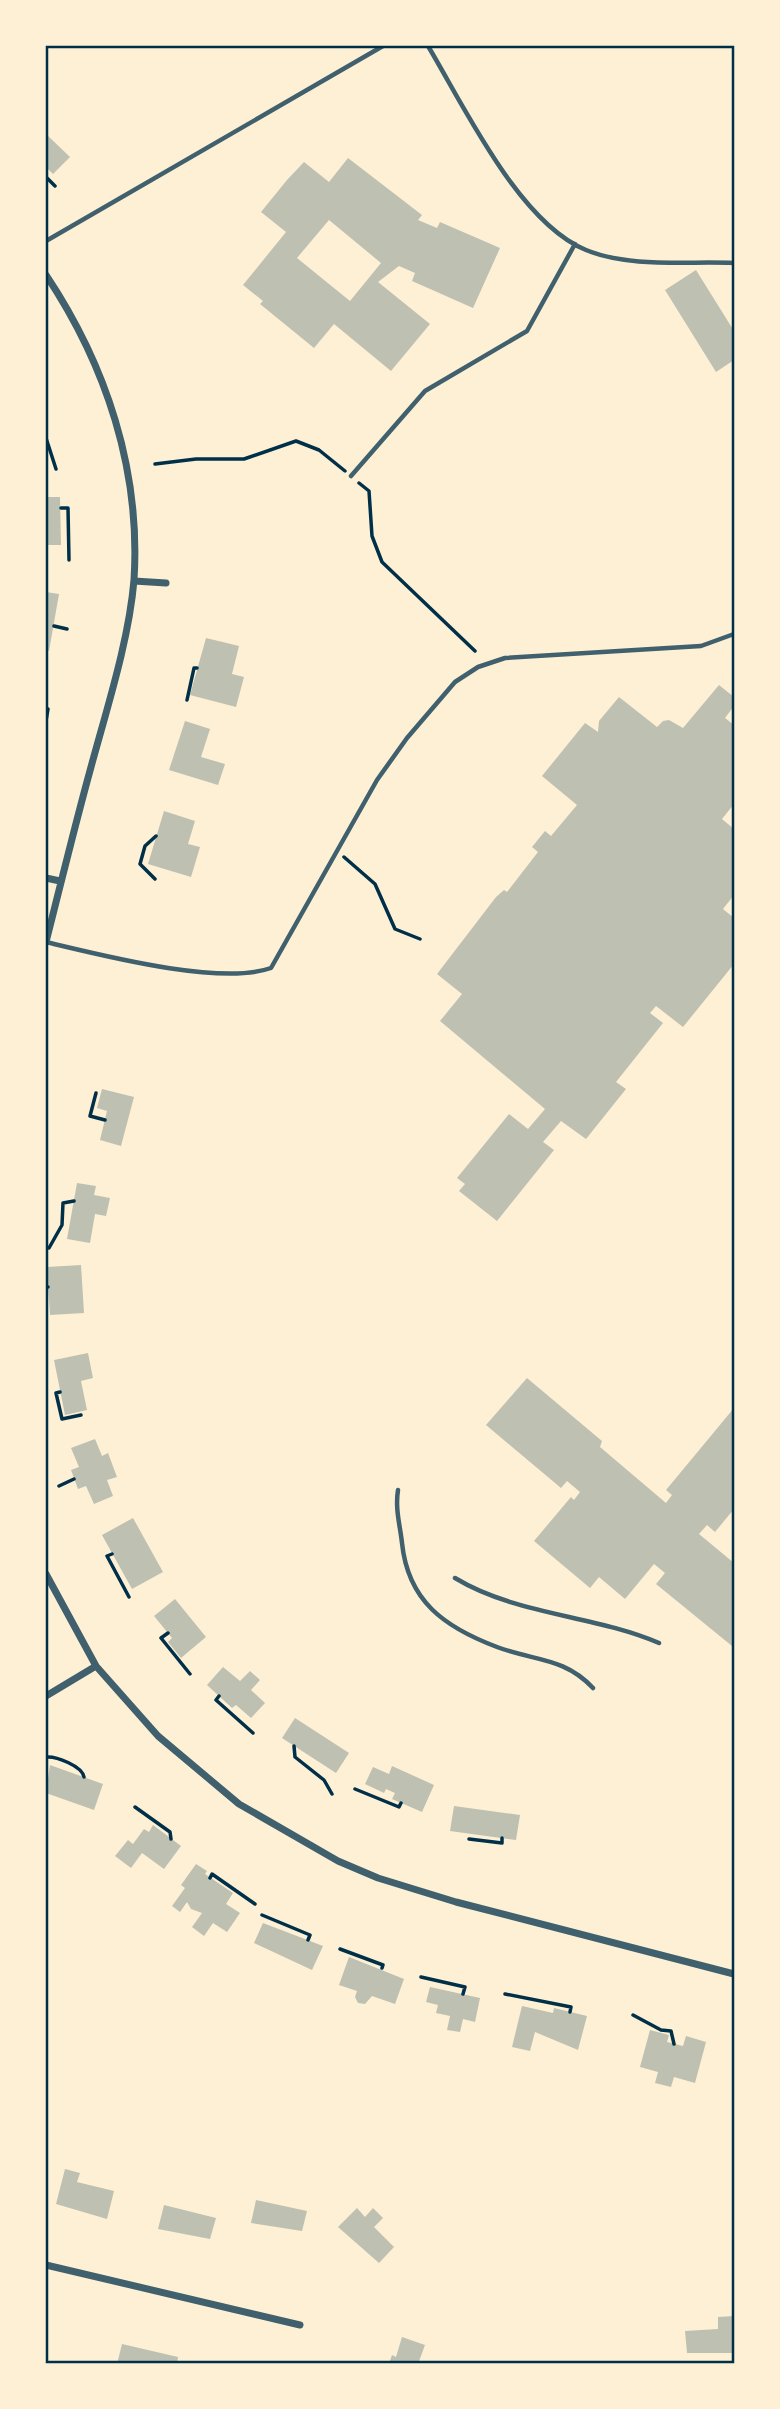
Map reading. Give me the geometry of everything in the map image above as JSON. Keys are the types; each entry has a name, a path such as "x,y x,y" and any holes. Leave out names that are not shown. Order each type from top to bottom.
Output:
{"street":[{"path":"46,275 94,358 119,429 129,476 134,581 115,672 46,942"},
{"path":"134,581 166,583"},
{"path":"46,878 60,881"},
{"path":"46,1574 96,1666 159,1736 205,1778 239,1804 338,1861 451,1900 734,1974"},
{"path":"46,1696 96,1666"},
{"path":"46,2265 300,2325"}],"lane":[{"path":"46,241 383,46"},
{"path":"428,46 513,186 537,214 575,244 607,256 633,260 734,263"},
{"path":"351,476 425,391 527,331 575,244"},
{"path":"46,942 133,962 195,970 254,974 271,968 377,780 407,738 455,682 478,667 505,658 701,646 734,634"},
{"path":"398,1490 395,1505 405,1569 421,1601 453,1626 497,1647 559,1663 579,1673 593,1688"},
{"path":"455,1578 481,1593 628,1630 659,1643"}],"path":[{"path":"46,177 55,186"},
{"path":"46,438 56,469"},
{"path":"155,464 196,459 244,459 296,441 319,450 369,491 372,536 382,562 475,651"},
{"path":"61,508 68,508 69,559"},
{"path":"54,626 67,629"},
{"path":"187,700 194,668 197,668"},
{"path":"46,708 46,721"},
{"path":"155,879 140,864 145,846 156,836"},
{"path":"344,856 375,884 396,929 420,939"},
{"path":"96,1093 90,1116 105,1120"},
{"path":"49,1248 58,1237 62,1225 63,1203 74,1201"},
{"path":"46,1328 46,1340"},
{"path":"60,1392 56,1393 62,1419 80,1415"},
{"path":"59,1486 74,1479"},
{"path":"112,1553 107,1556 129,1597"},
{"path":"168,1633 161,1638 190,1674"},
{"path":"219,1696 216,1700 253,1733"},
{"path":"294,1746 295,1757 324,1780 332,1794"},
{"path":"46,1757 54,1757 77,1767 84,1777"},
{"path":"355,1789 399,1807 401,1803"},
{"path":"135,1807 155,1825 170,1832 171,1839"},
{"path":"469,1839 502,1843 502,1838"},
{"path":"210,1878 212,1874 255,1904"},
{"path":"262,1915 310,1935 308,1940"},
{"path":"340,1949 383,1965 382,1968"},
{"path":"421,1978 465,1987 463,1994"},
{"path":"505,1994 571,2007 570,2012"},
{"path":"633,2015 660,2031 671,2031 674,2044"}],"building":[{"path":"46,134 70,157 53,174 46,167"},
{"path":"348,158 422,215 418,220 437,228 440,222 500,248 473,308 412,281 415,273 399,266 378,282 430,324 391,371 334,324 314,348 260,304 263,301 243,285 286,232 261,212 287,180 304,162 329,182","holes":["329,220 381,263 350,301 297,258"]},
{"path":"696,270 734,331 734,360 716,372 665,290"},
{"path":"46,497 60,497 61,545 46,545"},
{"path":"46,592 59,594 49,651 46,650"},
{"path":"206,638 239,646 232,674 244,677 236,707 190,695"},
{"path":"719,685 734,697 734,706 725,718 734,725 734,804 722,819 734,829 734,895 723,909 734,918 734,964 683,1027 656,1006 650,1013 663,1023 616,1082 626,1089 586,1139 561,1121 543,1142 554,1150 497,1221 459,1191 465,1184 457,1178 509,1114 528,1129 545,1109 440,1021 462,994 437,974 496,897 504,890 507,892 538,852 532,847 545,831 551,836 577,805 542,776 585,723 598,732 599,721 619,697 657,727 663,721 669,720 683,728"},
{"path":"185,721 210,729 201,757 225,764 218,785 169,770"},
{"path":"164,811 195,821 188,844 200,847 191,877 148,864"},
{"path":"102,1089 134,1097 121,1146 100,1140 107,1111 97,1108"},
{"path":"77,1183 96,1186 94,1195 110,1198 106,1216 95,1214 90,1243 67,1239"},
{"path":"81,1265 84,1313 50,1315 47,1267"},
{"path":"88,1353 93,1378 81,1381 87,1410 65,1415 54,1360"},
{"path":"527,1378 602,1441 600,1447 666,1503 672,1495 666,1490 734,1408 734,1509 715,1532 707,1525 699,1534 734,1563 732,1646 656,1584 665,1573 654,1564 625,1599 599,1577 590,1588 534,1541 571,1497 574,1500 580,1492 567,1481 561,1488 486,1425"},
{"path":"95,1439 102,1456 108,1453 117,1477 107,1480 113,1496 94,1504 86,1486 78,1489 71,1470 79,1467 71,1448"},
{"path":"133,1518 163,1572 132,1589 102,1535"},
{"path":"175,1599 206,1637 181,1658 168,1642 172,1638 154,1616"},
{"path":"223,1667 240,1681 250,1671 260,1680 251,1690 265,1703 251,1718 236,1705 232,1708 207,1685"},
{"path":"295,1718 349,1753 336,1773 282,1738"},
{"path":"50,1765 103,1784 94,1810 46,1793"},
{"path":"392,1766 434,1785 422,1812 392,1799 395,1793 386,1789 384,1793 365,1784 373,1767 389,1774"},
{"path":"454,1806 520,1815 516,1840 450,1831"},
{"path":"153,1825 181,1846 164,1869 142,1853 131,1868 115,1856 128,1840 133,1844 144,1829 149,1832"},
{"path":"196,1864 207,1871 205,1874 233,1893 226,1904 240,1913 227,1932 213,1923 204,1936 192,1927 202,1913 191,1909 187,1902 180,1912 172,1906 185,1888 181,1885"},
{"path":"263,1923 323,1946 312,1970 254,1943"},
{"path":"349,1957 404,1979 395,2004 372,1996 365,2004 358,2003 355,1997 357,1991 339,1985"},
{"path":"430,1987 480,1998 475,2022 463,2019 460,2032 447,2030 450,2016 436,2013 438,2005 426,2002"},
{"path":"522,2006 553,2013 554,2008 587,2016 578,2050 535,2032 530,2051 512,2047"},
{"path":"650,2030 669,2035 667,2042 683,2046 686,2036 706,2042 695,2083 674,2077 671,2087 655,2083 658,2072 640,2067"},
{"path":"65,2169 80,2173 77,2182 114,2191 107,2219 56,2204"},
{"path":"256,2200 307,2211 302,2231 251,2223"},
{"path":"164,2205 216,2218 210,2239 158,2229"},
{"path":"357,2208 365,2217 373,2208 383,2218 374,2227 394,2247 379,2263 338,2227"},
{"path":"734,2316 734,2353 687,2353 685,2331 718,2329 718,2317"},
{"path":"402,2337 425,2345 418,2364 389,2364 392,2355 396,2357"},
{"path":"122,2344 178,2357 177,2364 117,2364"}]}
